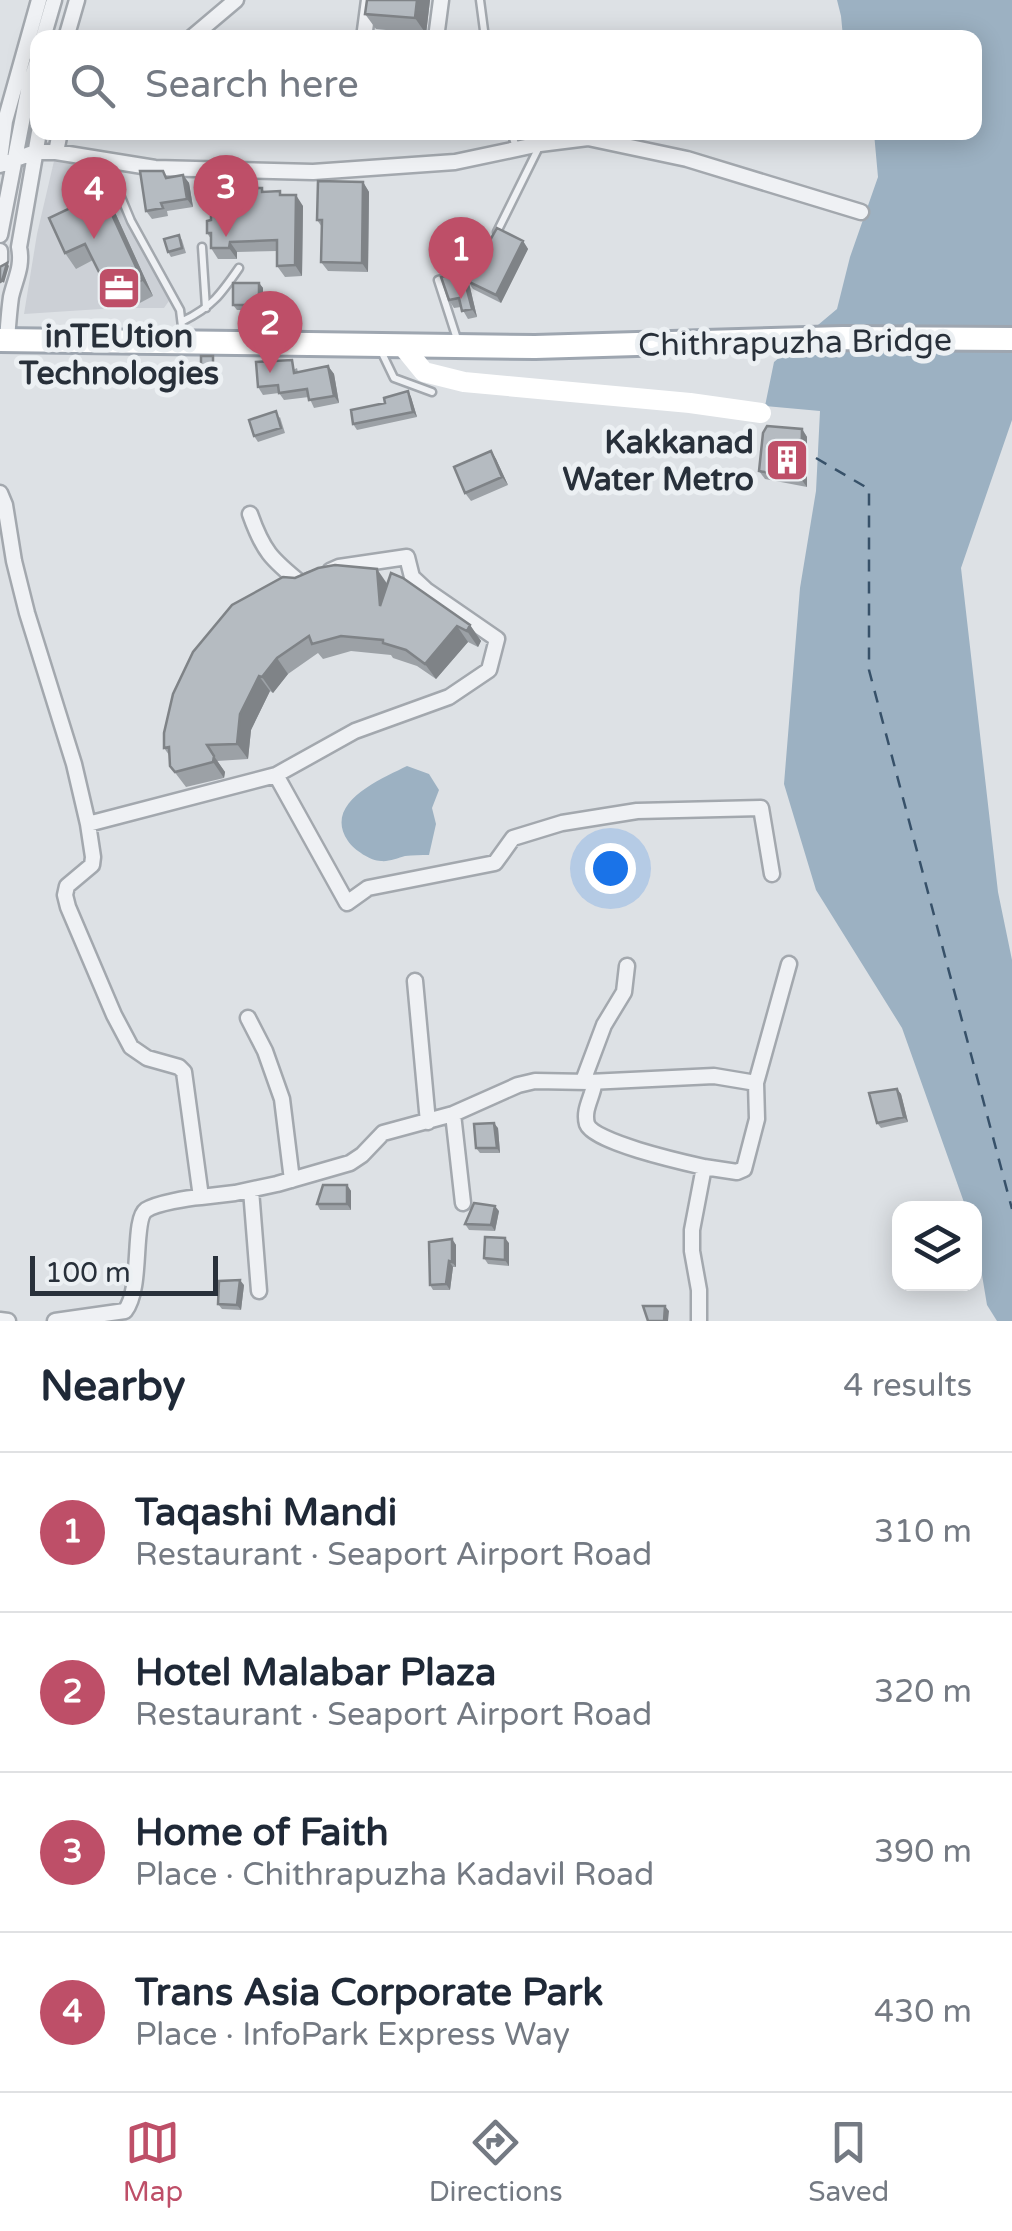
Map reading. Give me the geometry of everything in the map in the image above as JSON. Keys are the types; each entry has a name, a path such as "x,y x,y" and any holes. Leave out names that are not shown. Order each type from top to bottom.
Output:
{"main road":[{"name":"Chithrapuzha Bridge","path":"3,340 183,332 459,346 843,338 1012,339"}],"street":[{"path":"32,30 40,0"},
{"path":"45,30 54,0"},
{"path":"68,30 77,0"},
{"path":"200,30 236,0"},
{"path":"365,30 369,0"},
{"path":"437,30 441,0"},
{"path":"0,235 6,121 30,36"},
{"path":"4,162 30,83"},
{"path":"3,340 10,315 10,287 17,284 19,247 37,140"},
{"path":"56,152 58,140"},
{"path":"4,162 35,152 56,152 155,168 313,172 455,162 572,140"},
{"path":"597,140 688,159 861,212"},
{"path":"0,252 6,263 19,247"},
{"path":"391,345 424,372 464,382 761,413"},
{"path":"0,493 27,613 74,764 88,824 92,865 67,886 68,908 131,1047 147,1058 184,1072 201,1197"},
{"path":"88,824 276,775 355,731 449,698 489,670 497,638 426,590 412,577 407,557 339,567 302,584 270,558 250,514"},
{"path":"276,775 347,903 368,888 495,863 514,838 562,822 637,810 761,808 772,874"},
{"path":"586,1081 594,1085 586,1117 593,1134 704,1167 737,1172 744,1169 757,1119 756,1083 790,964"},
{"path":"586,1081 604,1026 624,992 627,966"},
{"path":"415,981 428,1122"},
{"path":"248,1018 266,1051 282,1099 292,1180"},
{"path":"55,1321 126,1311 132,1302 138,1273 140,1218 146,1210 251,1190 350,1163 383,1133 454,1114 535,1081 714,1076 756,1083"},
{"path":"454,1114 463,1203"},
{"path":"700,1321 692,1230 704,1167"},
{"path":"251,1190 259,1291"},
{"path":"0,1320 8,1321"}],"lane":[{"path":"480,0 484,30"},
{"path":"514,140 517,148"},
{"path":"494,238 540,144"},
{"path":"106,160 131,221 178,306 183,332"},
{"path":"202,246 206,309"},
{"path":"183,332 220,297 239,268"},
{"path":"459,346 438,280 478,269"},
{"path":"391,345 394,378 432,392"}],"shaded area":[{"path":"54,161 107,169 171,298 164,308 24,314"}],"water":[{"path":"837,0 1012,0 1012,420 961,568 998,892 1012,960 1012,1321 997,1321 987,1305 982,1275 982,1201 964,1201 902,1028 816,890 784,784 800,588 816,491 820,411 765,406 774,362 837,309 850,257 878,177 875,140 982,140 982,30 842,30"},
{"path":"407,766 429,774 439,790 432,808 436,824 429,855 372,859 348,841 342,827 343,815 358,794"}],"building":[{"path":"367,0 417,0 415,18 365,14"},
{"path":"140,171 163,171 166,178 183,175 187,199 161,203 163,208 146,211"},
{"path":"318,181 363,182 362,263 321,262"},
{"path":"245,188 296,195 295,265 277,266 277,240 230,242 229,248 211,248 207,221 211,220 211,196 244,192"},
{"path":"102,193 142,280 127,288 124,281 106,286 85,244 65,253 49,218"},
{"path":"497,228 523,241 496,295 467,281"},
{"path":"179,235 182,248 168,252 164,239"},
{"path":"7,263 2,281 0,282 0,267"},
{"path":"462,271 472,309 462,311 459,298 449,300 441,277"},
{"path":"233,283 259,283 259,305 233,305"},
{"path":"201,356 213,356 213,367 201,367"},
{"path":"292,360 294,373 328,366 334,396 309,400 307,389 279,393 278,385 258,387 256,362"},
{"path":"408,391 413,412 353,424 351,410 385,403 384,398"},
{"path":"276,411 281,428 254,436 249,420"},
{"name":"Kakkanad Water Metro","path":"767,426 802,429 801,479 759,471"},
{"path":"491,451 502,477 465,493 454,467"},
{"path":"335,565 377,569 380,606 391,573 470,625 467,631 457,626 425,664 383,640 341,636 312,644 309,636 259,676 240,714 237,744 207,745 213,762 175,772 170,766 169,747 164,748 164,733 173,694 193,652 232,605 283,577 295,578"},
{"path":"897,1089 904,1117 877,1123 869,1093"},
{"path":"494,1123 497,1148 476,1148 474,1124"},
{"path":"323,1185 347,1185 347,1204 317,1204"},
{"path":"474,1203 495,1206 491,1225 465,1224"},
{"path":"485,1237 505,1238 505,1260 484,1258"},
{"path":"452,1239 452,1262 449,1261 446,1284 430,1285 429,1242"},
{"path":"240,1280 237,1305 218,1304 219,1281"},
{"path":"643,1306 665,1306 664,1321 648,1321"}],"ferry route":[{"path":"816,458 869,489 869,670 1012,1209"}],"place":[{"name":"Home of Faith","path":"226,237"},
{"name":"Trans Asia Corporate Park","path":"94,239"},
{"name":"inTEUtion Technologies","path":"119,288"},
{"name":"Taqashi Mandi","path":"461,299"},
{"name":"Hotel Malabar Plaza","path":"270,373"},
{"name":"Kakkanad Water Metro","path":"787,460"}]}
